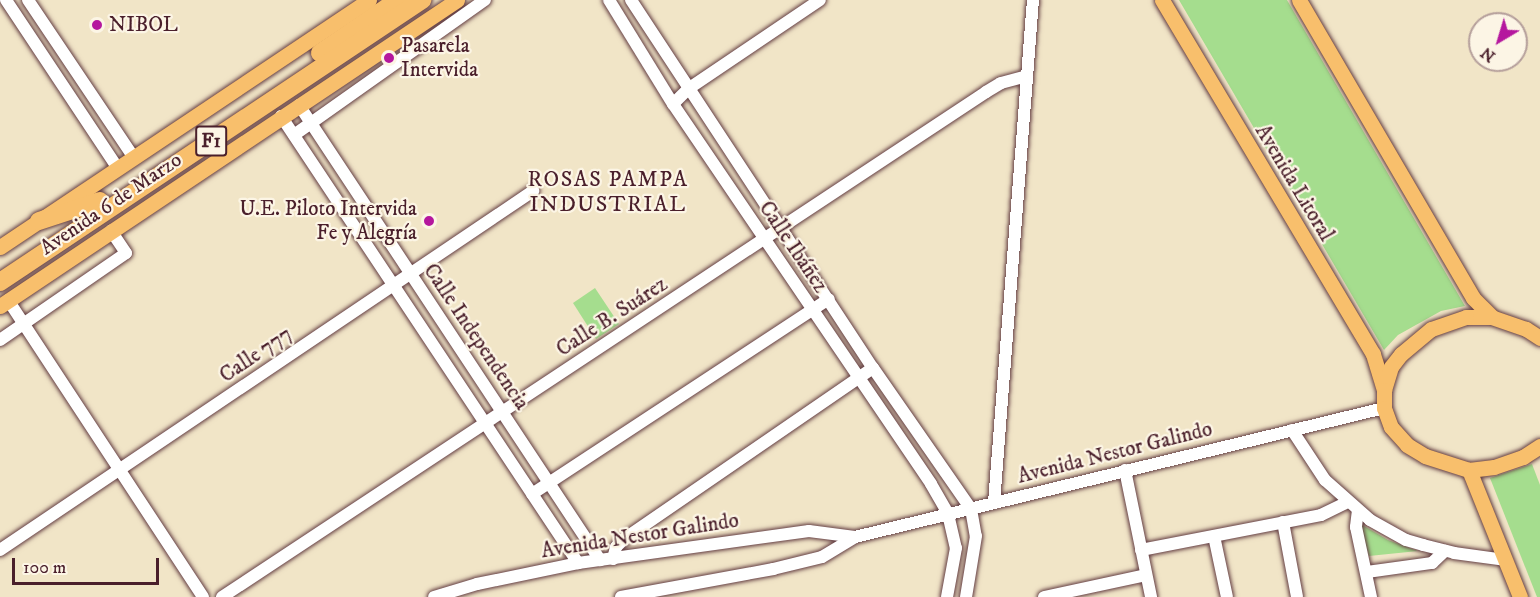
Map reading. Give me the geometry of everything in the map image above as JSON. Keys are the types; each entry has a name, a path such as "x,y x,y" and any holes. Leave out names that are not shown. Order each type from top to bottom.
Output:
{"highway":[{"name":"Avenida 6 de Marzo","path":"0,268 398,0"},
{"name":"Avenida 6 de Marzo","path":"0,282 422,0"},
{"path":"39,221 100,201"}],"main road":[{"name":"Avenida 6 de Marzo","path":"0,247 369,0"},
{"name":"Avenida 6 de Marzo","path":"4,303 457,0"},
{"name":"Avenida Litoral","path":"1162,0 1372,354 1384,390"},
{"path":"1299,0 1473,298 1492,317"},
{"path":"1540,338 1526,328 1492,317 1466,317 1431,329 1401,354 1391,368 1384,390 1384,408 1391,427 1407,445 1425,456 1469,470 1494,467 1522,457 1540,446"},
{"path":"1469,470 1520,597"}],"street":[{"path":"6,0 117,167"},
{"path":"28,0 133,156"},
{"path":"294,135 485,0"},
{"name":"Calle Ibáñez","path":"609,0 673,104 948,514"},
{"name":"Calle Ibáñez","path":"631,0 873,368 971,509"},
{"path":"673,104 688,89 820,0"},
{"path":"994,503 1033,0"},
{"name":"Calle B. Suárez","path":"222,597 986,92 1001,83 1027,76"},
{"name":"Calle Independencia","path":"299,105 549,483 606,560"},
{"name":"Calle Independencia","path":"282,116 578,563"},
{"name":"Calle 777","path":"0,550 533,191"},
{"path":"0,340 126,253 111,231"},
{"path":"532,494 829,299"},
{"path":"4,303 24,324 203,597"},
{"path":"606,560 624,539 873,368"},
{"name":"Avenida Nestor Galindo","path":"627,596 773,570 822,557 855,537 1384,408"},
{"path":"1292,430 1325,480 1370,520 1406,540 1445,551 1505,560"},
{"path":"1125,470 1151,597"},
{"path":"1141,550 1321,515 1348,502"},
{"path":"966,597 976,536 971,509"},
{"path":"1358,510 1356,527 1371,597"},
{"path":"947,597 956,548 948,514"},
{"path":"1283,522 1297,597"},
{"name":"Avenida Nestor Galindo","path":"434,597 477,584 578,563 809,531 855,537"},
{"path":"1214,536 1227,597"},
{"path":"1367,572 1432,563 1445,551"},
{"path":"1044,597 1146,575"}],"green space":[{"path":"1179,0 1287,0 1465,306 1441,311 1398,335 1384,350"},
{"path":"595,288 619,324 596,339 573,303"},
{"path":"1532,464 1540,485 1540,597 1537,597 1490,478"},
{"path":"1359,523 1388,540 1418,551 1369,556"}],"place":[{"name":"NIBOL","path":"97,25"},
{"name":"Pasarela Intervida","path":"389,58"},
{"name":"U.E. Piloto Intervida Fe y Alegría","path":"429,221"}],"district":[{"name":"ROSAS PAMPA INDUSTRIAL","path":"608,192"}]}
